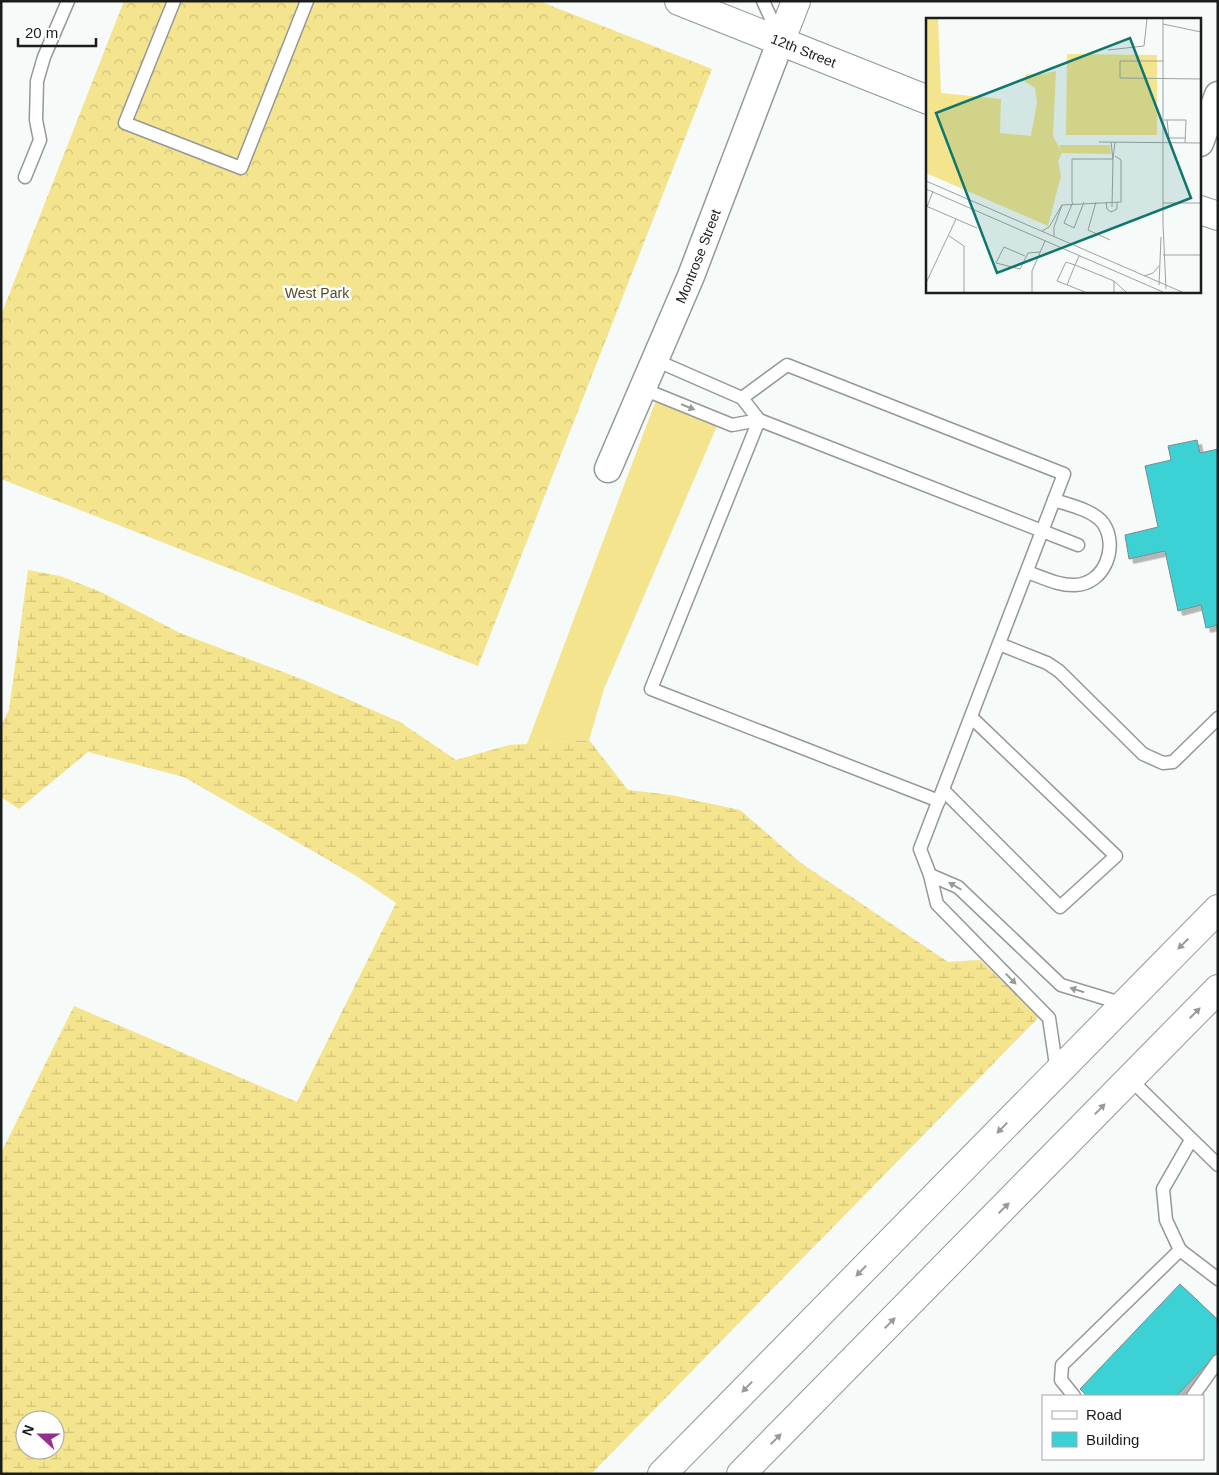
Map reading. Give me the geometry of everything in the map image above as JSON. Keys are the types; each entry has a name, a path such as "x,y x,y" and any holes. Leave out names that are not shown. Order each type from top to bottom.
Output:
{"main road":[{"name":"12th Street","path":"679,1 926,99"},
{"path":"781,40 796,1"},
{"path":"1202,211 1218,216"},
{"path":"662,1474 1218,909"},
{"path":"741,1474 1218,989"}],"street":[{"name":"Montrose Street","path":"608,470 691,276 781,40"},
{"path":"1202,138 1218,96"}],"lane":[{"path":"24,177 40,140 36,120 37,81 44,57 68,1"},
{"path":"174,1 125,124 241,168 307,1"},
{"path":"763,1 781,40"},
{"path":"655,360 742,398 758,420"},
{"path":"742,398 786,365 1064,474 920,849 930,875 937,904 1049,1018 1057,1072"},
{"path":"643,389 732,425 758,420 1078,545"},
{"path":"758,420 652,689 941,796 1060,908 1116,856 971,718"},
{"path":"1027,572 1074,585 1086,584 1096,577 1106,563 1110,550 1109,536 1102,522 1091,514 1054,500"},
{"path":"999,644 1047,663 1059,671 1143,754 1163,764 1173,762 1218,718"},
{"path":"930,875 958,887 1061,985 1124,1004"},
{"path":"1130,1079 1218,1165"},
{"path":"1191,1140 1163,1189 1166,1220 1180,1250 1218,1279"},
{"path":"1073,1395 1061,1380 1062,1365 1180,1250"},
{"path":"1194,1395 1218,1361"}],"green space":[{"name":"West Park","path":"124,1 539,1 712,69 478,666 1,479 1,315"},
{"path":"656,400 720,419 604,689 589,740 527,744"},
{"path":"28,570 60,576 101,592 180,633 304,680 400,722 456,760 509,745 589,740 628,790 671,795 740,810 801,863 948,962 980,960 1039,1017 591,1474 1,1474 1,1153 74,1006 297,1102 396,903 358,877 184,777 88,752 19,809 1,797 1,725 9,710"}],"building":[{"path":"1197,440 1200,453 1218,449 1218,625 1206,628 1201,605 1178,611 1165,551 1129,559 1125,535 1158,527 1145,466 1171,460 1168,446"},
{"path":"1180,1284 1218,1320 1218,1353 1177,1395 1086,1395 1080,1389"}]}
